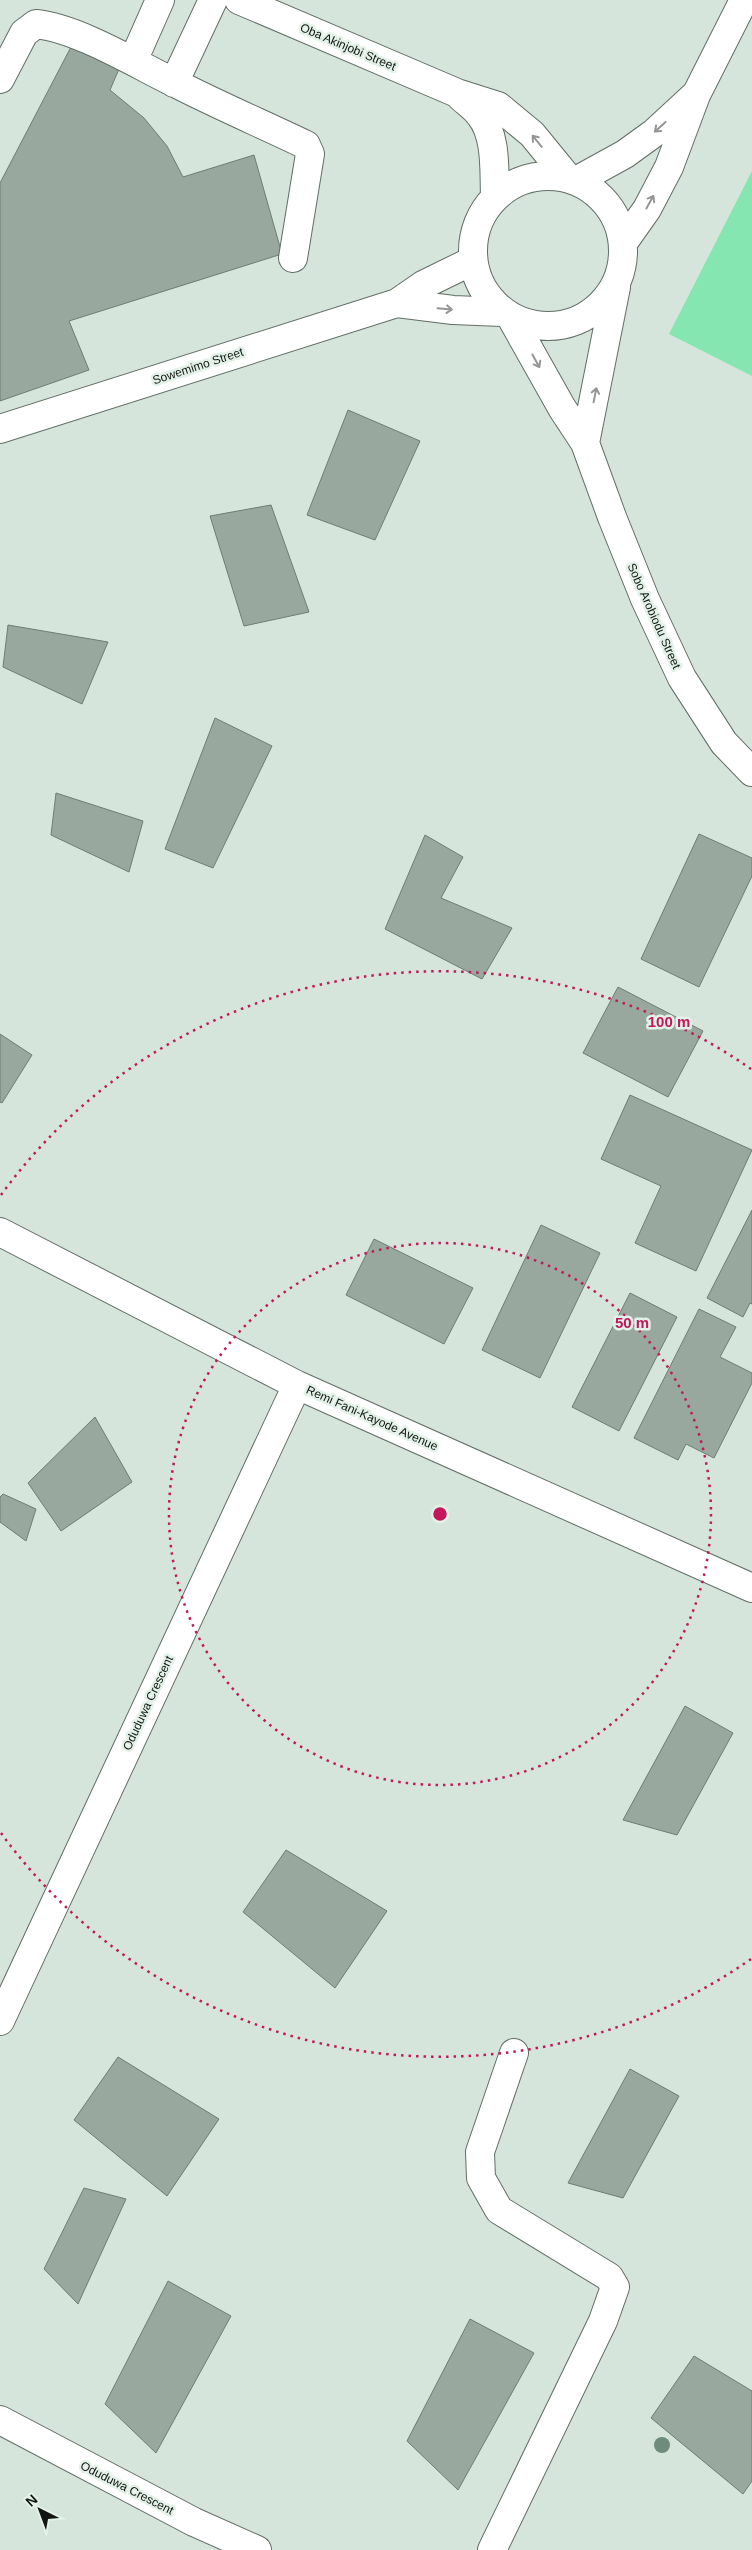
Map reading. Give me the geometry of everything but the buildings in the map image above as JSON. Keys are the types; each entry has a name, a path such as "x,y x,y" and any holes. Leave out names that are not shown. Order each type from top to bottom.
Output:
{"street":[{"path":"133,60 160,0"},
{"path":"174,83 213,0"},
{"name":"Oba Akinjobi Street","path":"239,0 457,93 498,106 532,134 572,180"},
{"path":"623,242 647,209 669,167 696,95 744,0"},
{"path":"0,79 24,33 36,24 52,26 133,60 174,83 306,145 310,154 293,258"},
{"name":"Oba Akinjobi Street","path":"457,93 481,116 490,134 494,158 495,197"},
{"path":"572,180 625,154 654,133 696,95"},
{"path":"585,443 617,281 623,262 623,242 618,224 609,207 596,193 572,180 542,176 517,182 495,197 481,215 474,237 472,261 478,282 490,302 507,316 541,327 565,325 586,316 604,301 617,281"},
{"name":"Sowemimo Street","path":"0,429 397,302 423,285 472,261"},
{"name":"Sowemimo Street","path":"397,302 507,316"},
{"name":"Sobo Arobiodu Street","path":"507,316 585,443 642,590 682,678 724,743 752,772"},
{"name":"Remi Fani-Kayode Avenue","path":"0,1232 297,1385 752,1588"},
{"name":"Oduduwa Crescent","path":"0,2021 297,1385"},
{"path":"492,2550 603,2321 615,2287 609,2277 499,2210 482,2178 480,2152 514,2053"},
{"name":"Oduduwa Crescent","path":"0,2420 194,2522 257,2550"}],"green space":[{"path":"752,171 752,376 669,334"}]}
